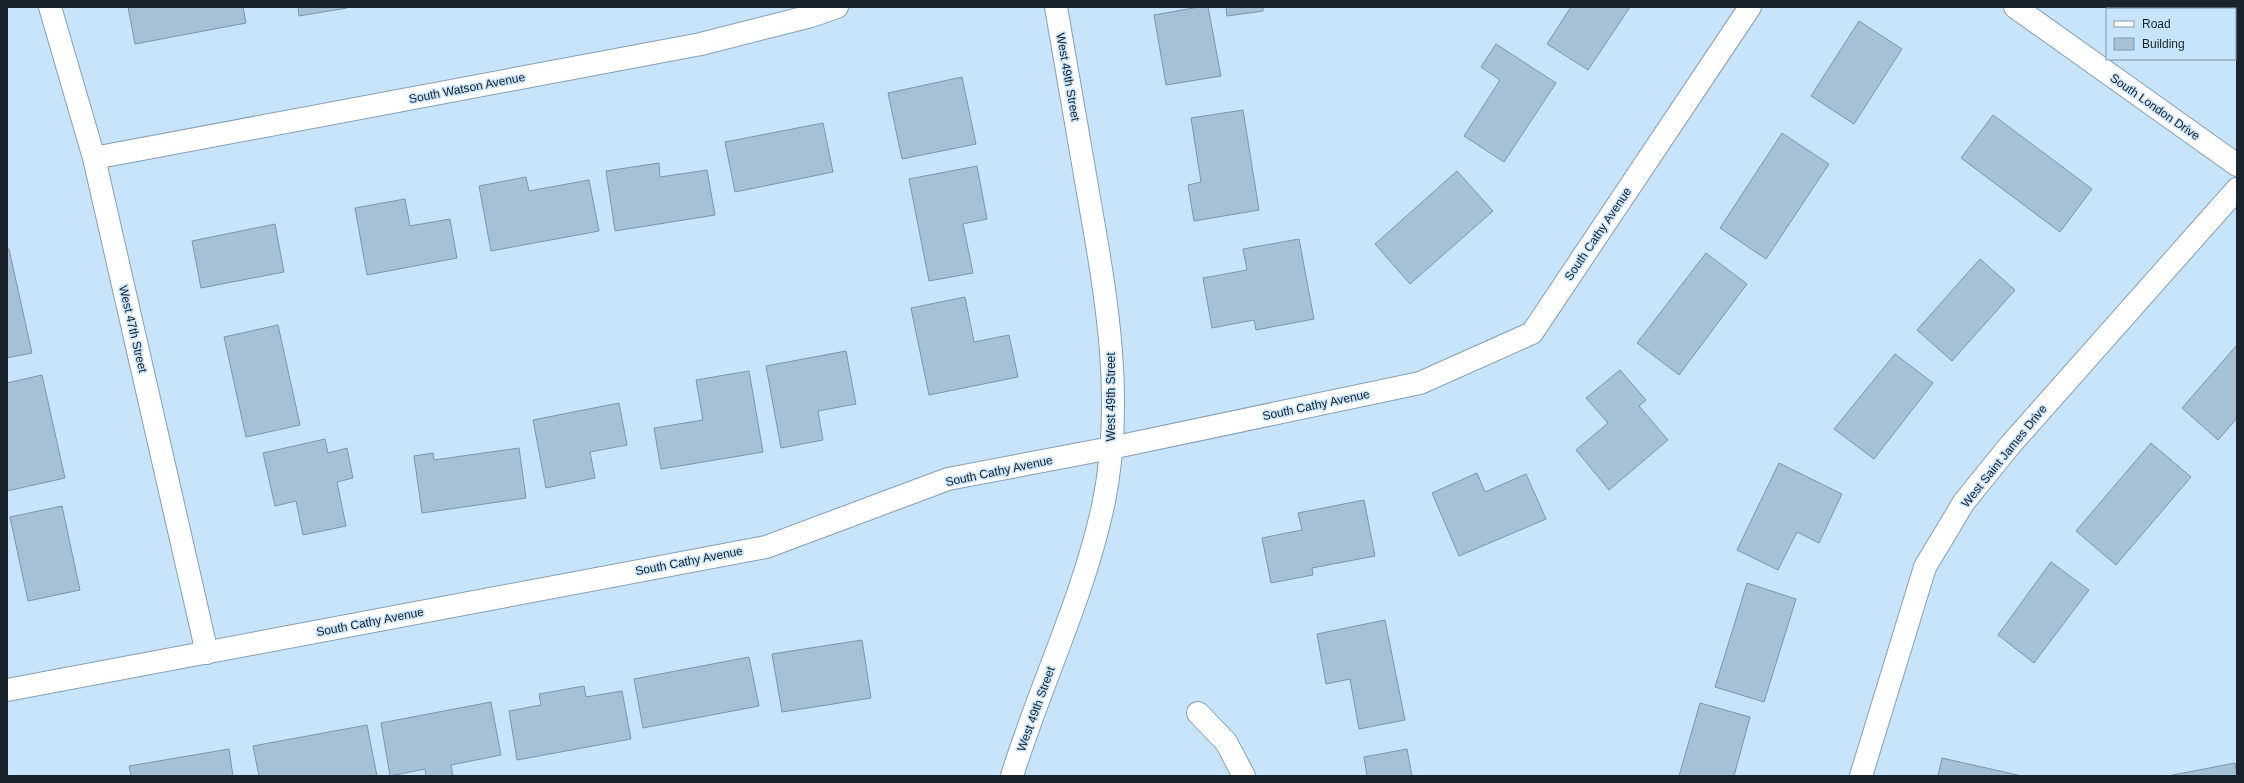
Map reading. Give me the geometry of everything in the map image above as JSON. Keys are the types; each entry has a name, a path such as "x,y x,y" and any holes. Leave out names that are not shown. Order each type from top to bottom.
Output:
{"street":[{"name":"West 47th Street","path":"50,7 94,158 207,653"},
{"name":"South Watson Avenue","path":"94,158 701,44 811,16 837,7"},
{"name":"West 49th Street","path":"1012,776 1083,583 1104,504 1111,448 1114,370 1109,311 1056,7"},
{"name":"South Cathy Avenue","path":"7,690 766,546 948,479 1111,448 1420,383 1532,333 1750,7"},
{"name":"South London Drive","path":"2015,7 2237,165"},
{"name":"West Saint James Drive","path":"1861,776 1925,567 1964,502 2011,444 2237,189"},
{"path":"1198,713 1226,742 1244,776"}],"building":[{"path":"128,7 243,7 246,23 135,44"},
{"path":"298,7 347,7 347,8 299,16"},
{"path":"1199,7 1208,7 1221,76 1166,85 1154,15"},
{"path":"1226,7 1263,7 1263,11 1227,16"},
{"path":"1571,7 1630,7 1588,70 1547,44"},
{"path":"1859,21 1902,49 1854,124 1811,96"},
{"path":"1496,44 1556,83 1504,162 1464,136 1500,80 1481,67"},
{"path":"962,77 976,144 902,159 888,93"},
{"path":"1243,110 1259,210 1194,221 1188,185 1201,182 1191,118"},
{"path":"1993,115 2092,189 2060,232 1961,158"},
{"path":"823,123 833,172 735,192 725,142"},
{"path":"1782,133 1829,164 1766,259 1720,228"},
{"path":"659,163 660,177 707,170 715,215 615,231 606,171"},
{"path":"977,166 987,219 963,224 973,273 929,281 909,179"},
{"path":"1457,171 1493,211 1410,284 1375,244"},
{"path":"526,177 529,191 589,180 599,231 491,251 479,186"},
{"path":"405,199 410,226 450,219 457,258 367,275 355,208"},
{"path":"275,224 284,272 201,288 192,241"},
{"path":"1299,239 1314,319 1256,330 1254,320 1212,328 1203,278 1247,270 1243,249"},
{"path":"7,249 9,249 32,353 7,358"},
{"path":"1706,253 1747,284 1679,375 1637,343"},
{"path":"1980,259 2015,290 1952,361 1917,330"},
{"path":"965,297 974,342 1009,335 1018,377 929,395 911,308"},
{"path":"278,325 300,425 246,437 224,337"},
{"path":"2237,345 2237,418 2218,440 2182,408"},
{"path":"846,351 856,404 818,411 823,440 781,448 766,366"},
{"path":"1895,354 1933,383 1874,459 1834,429"},
{"path":"1620,370 1646,400 1639,406 1668,440 1609,490 1576,450 1608,423 1586,398"},
{"path":"749,371 763,452 661,469 654,428 703,420 696,380"},
{"path":"42,375 65,478 7,491 7,383"},
{"path":"619,403 627,445 590,452 595,478 546,488 533,420"},
{"path":"325,439 328,453 347,448 353,478 337,482 346,526 303,535 296,501 275,506 263,453"},
{"path":"2151,443 2191,477 2116,565 2076,531"},
{"path":"519,448 526,498 422,513 414,456 433,453 434,460"},
{"path":"1779,463 1842,494 1819,543 1797,532 1778,570 1737,550"},
{"path":"1477,473 1485,492 1526,474 1546,519 1459,556 1432,493"},
{"path":"1364,500 1375,556 1312,568 1313,575 1271,583 1262,538 1302,530 1298,513"},
{"path":"62,506 80,590 28,601 10,517"},
{"path":"2051,562 2089,590 2034,663 1998,635"},
{"path":"1747,583 1796,599 1764,702 1715,687"},
{"path":"1385,620 1405,720 1359,729 1350,679 1326,684 1317,634"},
{"path":"862,640 871,698 782,712 772,654"},
{"path":"749,657 759,706 643,728 634,679"},
{"path":"584,686 586,697 622,691 631,739 517,760 509,711 541,705 539,694"},
{"path":"491,702 501,755 451,765 453,776 426,776 425,769 390,776 381,723"},
{"path":"1700,703 1750,717 1734,776 1679,776"},
{"path":"367,725 377,776 259,776 253,746"},
{"path":"229,749 233,776 131,776 129,766"},
{"path":"1407,749 1412,776 1367,776 1364,757"},
{"path":"1942,758 2022,776 1938,776"},
{"path":"2235,763 2237,776 2168,776"}]}
